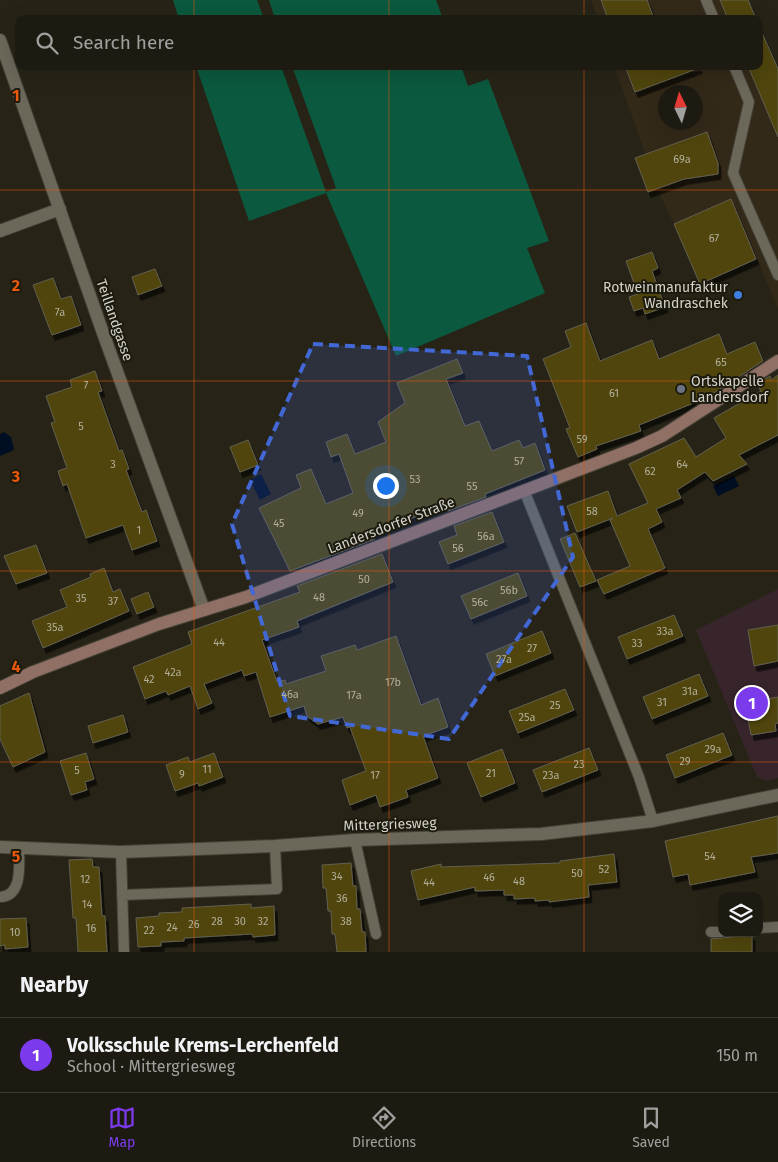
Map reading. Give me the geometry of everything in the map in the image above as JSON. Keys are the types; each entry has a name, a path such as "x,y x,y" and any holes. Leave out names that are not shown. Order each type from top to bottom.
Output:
{"main road":[{"name":"Landersdorfer Straße","path":"0,688 33,672 159,624 246,597 636,448 662,436 778,362"}],"street":[{"name":"Teillandgasse","path":"0,40 103,334 204,610"},
{"path":"0,231 60,209"},
{"name":"Mittergriesweg","path":"0,847 121,852 275,846 355,840 541,834 653,821 778,795"}],"lane":[{"path":"706,0 712,15"},
{"path":"736,70 749,102 733,173 778,275"},
{"path":"524,490 639,777 653,821"},
{"path":"355,840 376,934"},
{"path":"122,895 277,889 275,846"},
{"path":"0,897 5,897 13,891 18,883 19,848"},
{"path":"121,852 124,952"},
{"path":"763,928 778,927"}],"highlighted area":[{"path":"313,344 527,356 573,557 449,739 290,716 232,524"}],"shaded area":[{"path":"591,0 748,0 754,15 597,15"},
{"path":"763,35 778,69 778,308 731,199 674,224 661,197 615,70 763,70"},
{"path":"778,589 778,778 767,781 757,777 696,630"}],"green space":[{"path":"173,0 257,0 263,15 178,15"},
{"path":"269,0 436,0 442,15 274,15"},
{"path":"197,70 282,70 326,192 336,188 293,70 462,70 468,86 488,79 549,241 527,248 545,293 396,356 326,193 249,221"}],"water":[{"path":"4,432 11,437 14,449 0,456 0,434"},
{"path":"261,474 271,494 260,500 250,480"},
{"path":"734,476 739,486 718,496 713,486"}],"building":[{"path":"601,0 647,0 653,15 607,15"},
{"path":"720,0 748,0 754,15 726,15"},
{"path":"763,35 778,69 778,137 750,70 763,70"},
{"path":"627,70 694,70 635,92"},
{"path":"707,132 718,163 718,174 684,179 648,192 635,158"},
{"path":"731,199 756,259 700,284 674,224"},
{"path":"652,252 658,268 652,271 665,307 645,314 643,308 634,311 629,297 638,294 626,261"},
{"path":"155,269 162,286 138,295 132,277"},
{"path":"53,278 61,299 71,296 81,325 52,335 33,285"},
{"path":"586,323 600,361 652,340 659,359 719,334 727,354 755,342 763,361 706,398 639,425 641,431 596,446 597,449 578,457 566,429 570,428 543,359 571,347 565,331"},
{"path":"457,359 463,373 446,379 465,426 479,421 492,451 519,440 523,448 535,443 545,470 485,494 486,497 448,511 445,505 377,532 374,534 375,539 290,571 259,508 301,488 296,475 311,469 326,504 353,493 339,454 331,457 326,442 347,434 355,454 386,442 378,422 405,403 397,383"},
{"path":"95,371 102,391 98,392 119,451 122,450 129,469 126,470 142,512 146,510 157,541 132,550 123,525 86,538 67,484 63,486 58,471 67,468 51,423 55,422 46,396 72,387 70,380"},
{"path":"778,375 778,435 739,455 747,464 713,481 705,472 677,490 681,498 656,509 662,522 648,529 665,568 604,594 597,580 630,566 610,520 613,518 577,532 567,506 608,491 617,516 648,503 629,464 684,438 696,457 726,438 714,418 761,391 757,384 770,376 771,380"},
{"path":"248,440 258,465 240,472 230,447"},
{"path":"492,512 504,542 448,564 439,542 457,535 454,526"},
{"path":"575,533 596,581 580,587 560,539"},
{"path":"36,545 47,573 16,584 4,556"},
{"path":"382,554 393,582 297,621 299,627 262,640 277,682 285,680 286,684 326,671 321,656 355,645 357,650 396,636 421,705 438,698 448,727 423,736 438,778 406,790 408,797 380,807 376,795 350,805 342,780 366,771 350,727 347,728 343,717 318,724 307,716 304,706 270,717 256,672 244,676 242,670 204,684 212,703 198,709 190,686 168,695 166,691 145,699 133,667 192,644 188,632 300,592 297,586"},
{"path":"104,568 113,592 120,589 129,611 43,648 32,621 67,607 60,590 91,577 90,574"},
{"path":"518,573 527,596 471,619 461,596"},
{"path":"148,592 154,607 137,614 131,599"},
{"path":"674,615 683,636 627,659 618,637"},
{"path":"778,625 778,661 754,666 748,630"},
{"path":"542,631 551,653 495,676 486,654"},
{"path":"699,674 708,696 652,719 643,697"},
{"path":"565,689 574,710 518,733 509,711"},
{"path":"29,693 45,752 13,767 0,739 0,706"},
{"path":"778,697 778,723 775,724 776,731 751,735 745,703"},
{"path":"123,715 128,732 93,743 88,726"},
{"path":"723,733 732,755 675,778 666,755"},
{"path":"589,748 598,770 542,792 533,770"},
{"path":"502,749 515,783 481,797 467,763"},
{"path":"86,753 94,779 85,782 87,790 71,795 60,761"},
{"path":"214,753 223,777 199,786 198,783 175,791 166,765 188,757 190,762"},
{"path":"778,816 778,853 751,857 755,872 690,885 688,874 673,877 665,841"},
{"path":"614,854 617,882 588,885 589,897 549,902 549,900 535,901 535,898 514,899 514,895 504,895 504,890 475,891 475,887 418,900 411,871 441,864 441,867 560,863 560,861"},
{"path":"92,859 93,867 99,867 102,916 105,916 107,952 78,952 76,918 73,918 69,860"},
{"path":"351,863 353,886 356,886 357,909 360,909 362,932 365,932 366,952 337,952 335,934 332,934 331,911 328,911 326,888 323,888 322,865"},
{"path":"251,904 251,908 274,906 275,935 253,937 252,934 184,938 184,941 161,942 161,946 138,947 136,918 159,916 159,913 182,912 182,908"},
{"path":"26,918 28,947 5,949 5,945 0,946 0,919"},
{"path":"752,937 752,952 711,952 711,939"}],"place":[{"name":"Rotweinmanufaktur Wandraschek","path":"738,295"},
{"name":"Ortskapelle Landersdorf","path":"681,389"},
{"name":"Volksschule Krems-Lerchenfeld","path":"752,703"}]}
